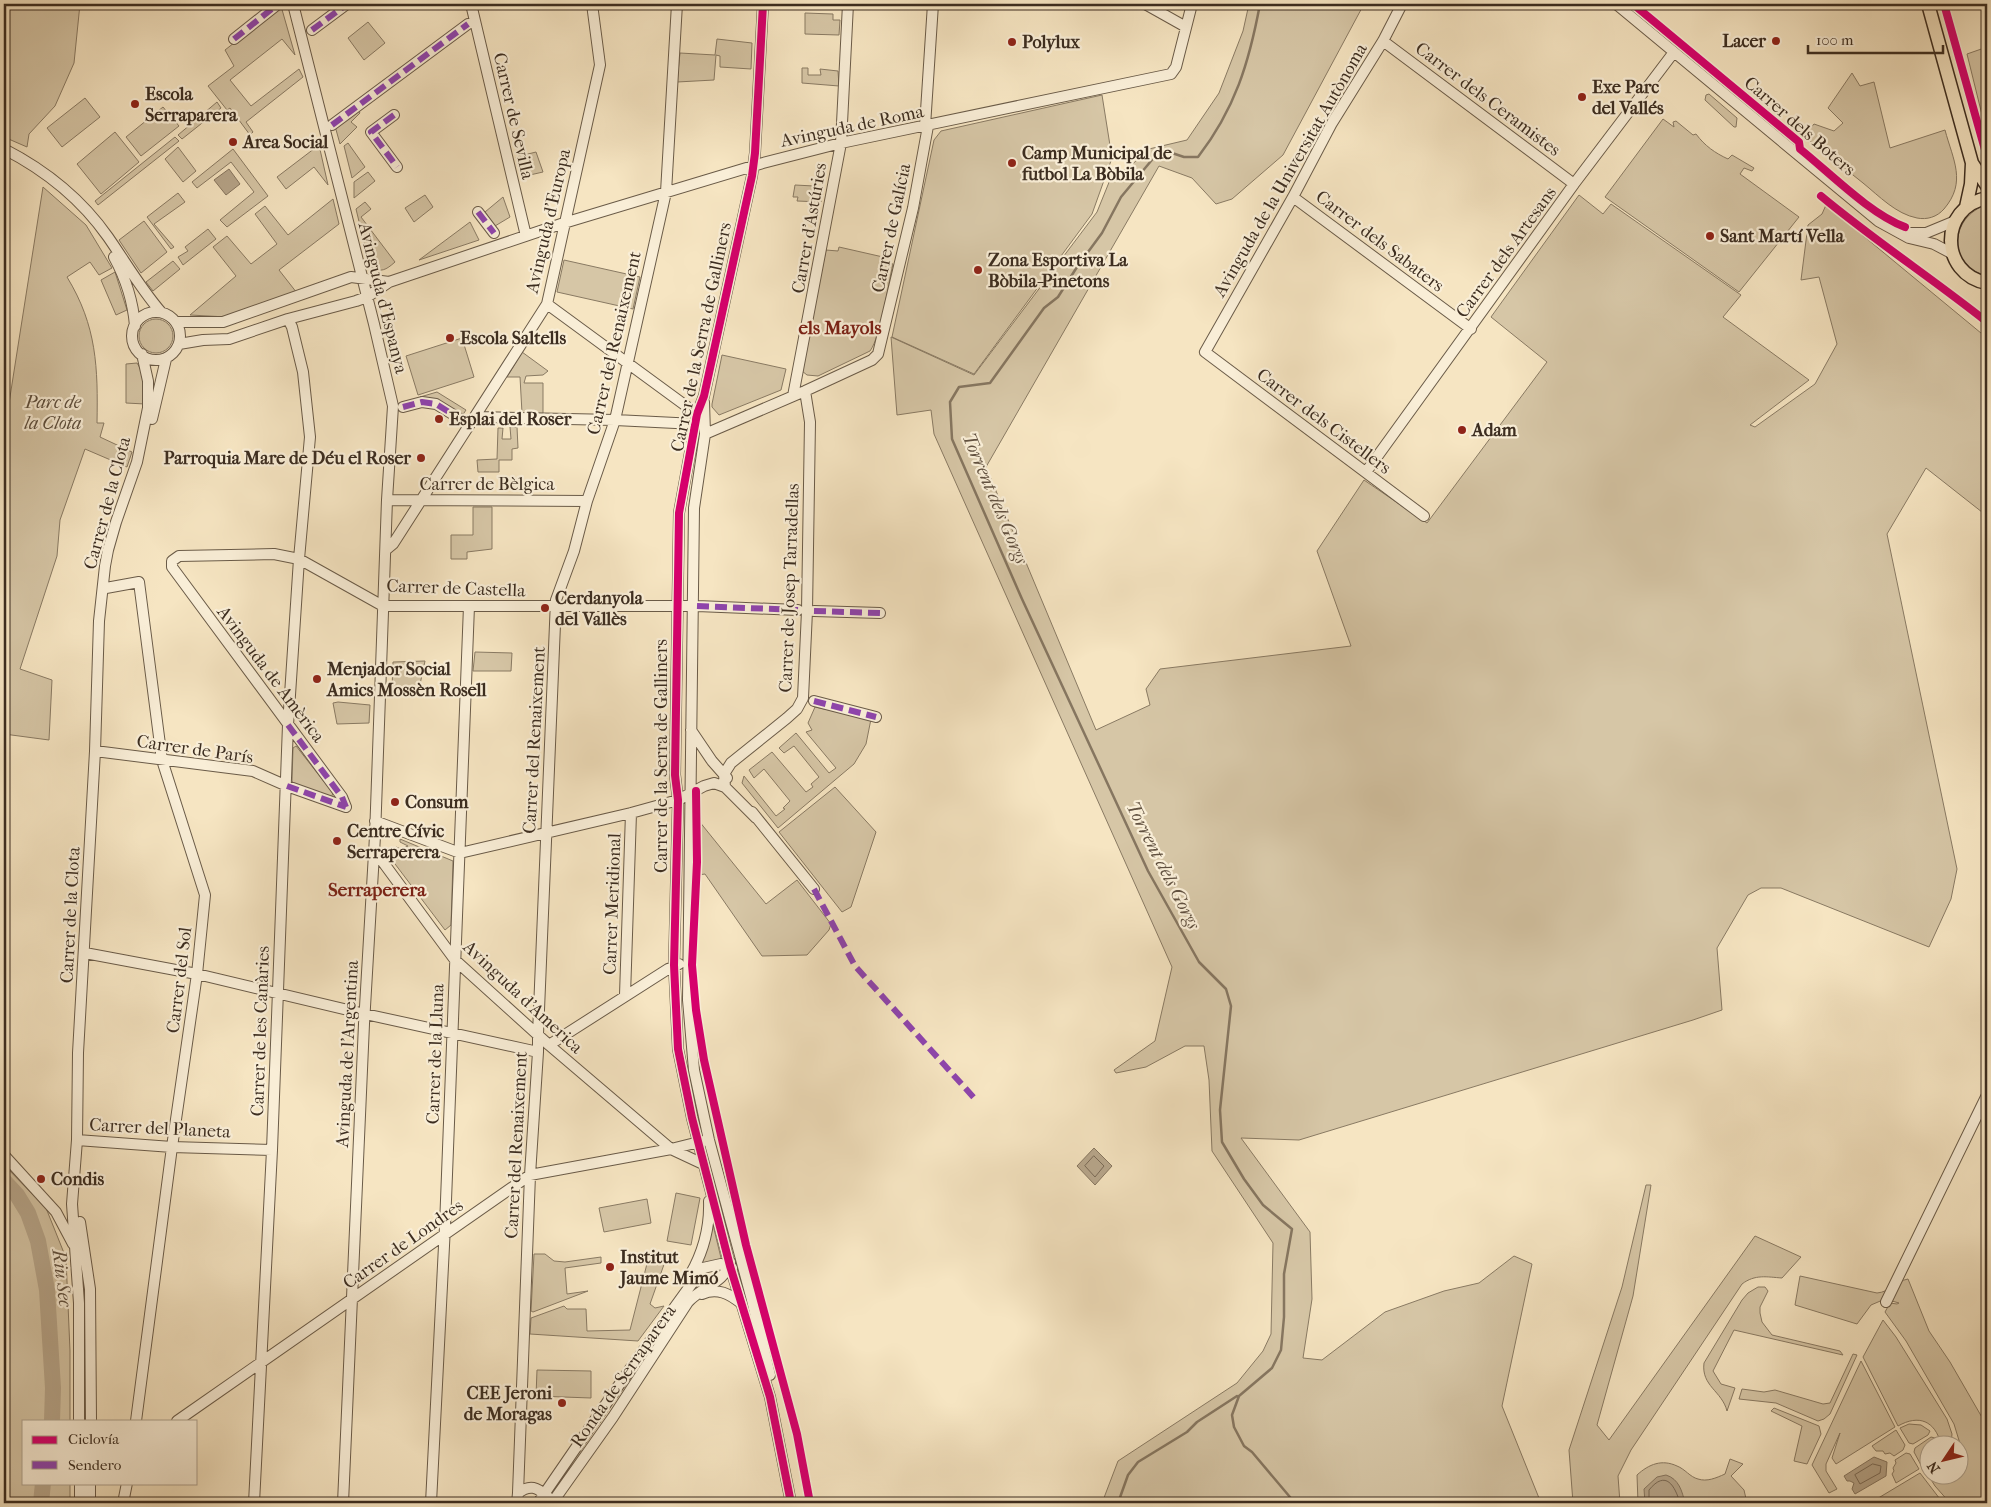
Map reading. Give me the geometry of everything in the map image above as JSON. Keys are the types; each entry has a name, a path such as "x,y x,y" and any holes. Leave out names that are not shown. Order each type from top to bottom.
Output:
{"main road":[{"path":"1928,4 1972,164 1971,184 1966,207"},
{"path":"1972,164 1987,186"},
{"path":"1986,284 1965,273 1953,254 1950,239 1955,221 1966,207 1987,198"}],"street":[{"path":"234,39 278,4"},
{"name":"Avinguda d'Espanya","path":"293,4 393,406 383,606"},
{"path":"312,30 347,4"},
{"name":"Carrer de Sevilla","path":"470,4 526,236"},
{"name":"Avinguda d'Europa","path":"387,549 393,544 422,500 547,304 600,65 592,4"},
{"name":"Carrer del Renaixement","path":"517,1498 530,1175 538,1052 556,600 574,551 587,501 615,420 666,192 677,4"},
{"name":"Carrer de la Serra de Galliners","path":"763,4 753,166 704,396 697,419 679,513 675,775 678,800 674,965 678,1049 703,1164 730,1266 770,1398 791,1503"},
{"name":"Carrer d'Astúries","path":"793,396 841,143 848,4"},
{"name":"Carrer de Galícia","path":"705,434 805,391 872,360 878,354 910,217 926,126 933,4"},
{"path":"1145,4 1186,27"},
{"name":"Avinguda de Roma","path":"179,344 203,340 229,339 288,319 367,297 390,282 564,223 753,166 841,143 1171,74 1176,67 1192,4"},
{"name":"Avinguda de la Universitat Autònoma","path":"1205,352 1332,123 1383,41 1402,4"},
{"name":"Carrer dels Boters","path":"1616,4 1868,214 1909,238 1934,244 1953,254"},
{"path":"332,125 468,24"},
{"name":"Carrer dels Ceramistes","path":"1383,41 1574,184"},
{"name":"Carrer dels Artesans","path":"1366,472 1574,184 1674,52"},
{"path":"394,116 371,132 397,167"},
{"path":"4,149 54,180 82,206 107,236 146,294 161,312 176,322 180,333 179,344 166,359 151,359 142,354 135,345 133,338 135,326 134,310 126,280 107,246 90,223 68,200 42,178 4,157"},
{"name":"Carrer dels Sabaters","path":"1293,196 1471,329"},
{"path":"478,212 494,234"},
{"path":"1903,234 1926,233 1955,221"},
{"name":"Avinguda de Roma","path":"176,322 223,322 351,277 390,282"},
{"path":"547,304 628,364 697,419 700,434 705,434"},
{"path":"135,326 140,318 146,314 161,312"},
{"name":"Carrer de les Canàries","path":"254,1503 272,1150 287,786 292,727 299,559 310,437 303,372 292,327 288,319"},
{"name":"Carrer dels Cistellers","path":"1205,352 1424,516"},
{"name":"Carrer de la Clota","path":"142,354 148,381 146,431"},
{"name":"Carrer de la Clota","path":"99,660 106,588 118,536 139,472 146,431 166,359"},
{"name":"Carrer de Josep Tarradellas","path":"724,774 734,760 797,709 803,698 807,611 810,422 805,391"},
{"name":"Carrer de la Serra de Galliners","path":"704,396 705,434 694,508 688,1000 694,1070 709,1140 750,1294 784,1442 795,1503"},
{"path":"402,407 422,402 436,404 462,420"},
{"path":"475,417 615,420 697,419"},
{"name":"Carrer de la Clota","path":"79,1420 79,1303 72,1204 77,1140 78,1052 95,752 99,621 105,566 116,522 143,444"},
{"path":"687,475 693,472 699,476"},
{"name":"Carrer de Bèlgica","path":"388,500 587,501"},
{"name":"Carrer de Castella","path":"172,561 178,556 264,555 299,559 383,606 694,606 798,610"},
{"name":"Avinguda de Amèrica","path":"172,561 172,567 292,727 342,797 346,807"},
{"name":"Carrer del Sol","path":"106,588 139,582 162,760 205,889 197,974 136,1420"},
{"name":"Avinguda de l'Argentina","path":"343,1503 364,1014 374,850 383,606"},
{"name":"Carrer de la Lluna","path":"431,1503 444,1236 469,606"},
{"path":"814,611 880,614"},
{"path":"814,701 876,717"},
{"path":"690,728 738,795 814,889"},
{"name":"Carrer de París","path":"95,752 252,771 346,807"},
{"path":"712,761 722,765 734,760"},
{"path":"375,821 460,853 631,814 678,800 690,795 710,781 714,768 712,761"},
{"path":"724,774 725,787"},
{"path":"704,786 714,784 725,787 756,818"},
{"name":"Carrer Meridional","path":"625,995 631,814"},
{"name":"Avinguda d'America","path":"374,850 455,960 549,1045 671,1148"},
{"path":"85,953 197,974 364,1014 538,1052"},
{"path":"549,1045 674,965 687,963"},
{"path":"1886,1302 1987,1095"},
{"name":"Carrer del Planeta","path":"77,1140 172,1147 272,1150"},
{"name":"Carrer de Londres","path":"178,1420 530,1175 709,1140"},
{"path":"671,1148 703,1164"},
{"path":"4,1155 56,1212 75,1249 85,1281 91,1330"},
{"name":"Carrer de la Clota","path":"75,1172 81,1234 90,1289 91,1420"},
{"name":"Ronda de Serraparera","path":"630,1369 632,1361 690,1275 701,1250 708,1225 708,1184"},
{"path":"726,1203 724,1211 732,1254 730,1266 736,1271 743,1286 750,1294"},
{"path":"56,1212 72,1204"},
{"name":"Ronda de Serraparera","path":"538,1503 548,1499 630,1369 702,1268 713,1264 730,1266"},
{"name":"Ronda de Serraparera","path":"577,1467 613,1417 688,1302 698,1292 719,1279 730,1266"},
{"name":"Ronda de Serraparera","path":"577,1467 587,1460 695,1300 710,1291 724,1293 742,1304"},
{"path":"517,1498 528,1487 533,1486 548,1499 559,1484 577,1467"},
{"path":"80,1484 80,1503"},
{"path":"90,1484 90,1503"},
{"path":"124,1503 127,1484"}],"green space":[{"path":"4,4 80,4 74,63 55,106 29,134 27,147 4,137"},
{"path":"1249,4 1364,4 1283,155 1232,199 1216,204 1192,178 1159,166 986,467 1096,730 1150,705 1146,689 1160,669 1351,646 1317,551 1364,480 1427,523 1547,362 1491,317 1579,195 1603,214 1611,204 1741,295 1723,317 1809,380 1750,425 1755,427 1815,384 1837,344 1819,277 1801,280 1808,225 1822,214 1826,205 1987,338 1987,516 1926,468 1887,534 1957,869 1951,899 1929,947 1781,888 1761,888 1748,895 1717,948 1722,1010 1299,1140 1241,1138 1310,1232 1312,1299 1303,1358 1322,1360 1385,1312 1444,1291 1479,1283 1514,1256 1532,1264 1502,1406 1541,1503 1102,1503 1118,1461 1237,1383 1263,1351 1271,1334 1273,1243 1212,1151 1209,1080 1204,1046 1185,1046 1146,1067 1116,1073 1114,1070 1155,1041 1172,967 934,434 931,410 897,415 891,337 974,375 1097,212 1114,170 1126,170 1149,149 1187,140 1219,93 1243,31"},
{"path":"281,6 295,55 282,39 230,80 251,106 299,69 303,77 246,122 253,132 250,135 230,108 227,110 208,86 234,66 225,50"},
{"path":"805,13 833,14 833,20 840,20 839,35 805,34"},
{"path":"368,22 385,43 364,60 348,38"},
{"path":"717,39 752,43 751,69 720,67 720,56 716,55 714,80 677,82 680,53 715,55"},
{"path":"1987,47 1987,135 1967,54"},
{"path":"802,68 808,68 808,75 821,75 820,69 838,71 839,86 802,83"},
{"path":"1852,73 1860,86 1874,82 1890,148 1945,130 1954,161 1957,180 1951,199 1938,214 1921,219 1909,216 1895,209 1804,136 1814,124 1834,131 1843,123 1828,108"},
{"path":"1709,94 1737,118 1736,127 1705,100 1706,95"},
{"name":"Zona Esportiva La Bòbila-Pinetons","path":"1102,95 1112,158 1092,214 974,374 892,337 934,140 941,131"},
{"path":"85,98 100,117 62,147 47,128"},
{"path":"217,102 221,108 182,139 178,135"},
{"path":"163,107 179,126 141,156 126,137"},
{"path":"357,108 360,113 351,122 357,127 340,144 335,126"},
{"path":"1663,119 1674,127 1673,122 1676,121 1693,135 1696,134 1707,146 1723,157 1728,159 1732,155 1754,168 1752,171 1744,168 1740,174 1799,217 1739,292 1605,197"},
{"path":"115,132 139,162 101,194 77,164"},
{"path":"175,137 179,141 98,205 95,201"},
{"path":"348,143 365,167 352,178 344,146"},
{"path":"319,145 328,185 314,167 286,189 277,177"},
{"path":"178,147 196,171 183,182 165,159"},
{"path":"233,149 268,196 227,227 220,220 254,192 231,162 197,188 192,182"},
{"path":"536,152 543,172 521,177 516,157"},
{"path":"368,172 375,181 354,198 354,182"},
{"path":"795,185 814,186 816,189 822,190 821,202 797,201 798,197 793,197"},
{"name":"Parc de la Clota","path":"43,187 86,225 112,268 99,275 90,262 67,277 84,313 94,348 97,384 97,423 104,423 100,437 132,452 127,467 85,449 60,520 57,556 20,669 52,680 49,740 4,734 4,435"},
{"path":"178,193 185,202 154,224 174,247 171,249 147,217"},
{"path":"425,195 433,207 414,222 405,208"},
{"path":"503,197 510,217 495,226 485,212"},
{"path":"333,199 339,224 279,270 297,293 227,317 190,315 236,276 213,247 227,236 251,264 277,244 255,214 265,206 288,235"},
{"path":"365,202 371,209 361,217 395,262 383,270 370,267 356,209"},
{"path":"1987,205 1987,276 1974,271 1965,263 1959,252 1958,241 1965,219 1974,211"},
{"path":"144,221 167,252 141,273 119,240"},
{"path":"470,222 479,240 419,260"},
{"path":"208,229 216,239 183,265 178,257 188,251 185,247"},
{"path":"839,247 883,257 882,262 893,264 878,334 870,351 818,376 807,375 802,371 802,365 826,250 838,251"},
{"path":"564,260 640,277 633,309 557,292"},
{"path":"173,261 180,269 153,291 146,282"},
{"path":"115,272 127,310 116,315 101,280"},
{"path":"156,319 163,320 168,324 172,329 172,343 168,348 163,352 156,353 149,352 144,348 140,343 139,336 140,329 144,324 149,320"},
{"path":"462,338 474,377 418,395 406,356"},
{"path":"522,352 548,371 543,375 526,376 524,383 543,383 543,414 522,413 520,377 507,377"},
{"path":"722,355 786,369 781,390 719,415 712,407 712,404"},
{"path":"137,363 143,373 145,404 126,403 126,364"},
{"path":"437,392 466,410 460,419 432,399 420,397"},
{"path":"510,427 517,427 518,448 512,449 512,460 499,460 499,472 478,472 477,460 497,459 498,428 503,428 502,439 511,439"},
{"path":"473,507 492,507 492,549 467,552 467,559 451,559 451,535 473,535"},
{"path":"475,652 512,653 511,671 473,671"},
{"path":"425,661 419,689 392,689 393,662"},
{"path":"333,703 370,705 369,723 337,724"},
{"path":"815,707 871,719 866,744 854,764 778,828 742,783 744,776 776,816 785,809 783,808 790,801 764,769 754,778 749,770 772,752 806,792 813,787 811,784 819,777 794,746 784,753 779,748 796,733 829,773 836,768 806,732 812,730 808,723"},
{"path":"296,746 333,793 331,798 295,785 292,781 293,748"},
{"path":"835,787 876,832 851,907 842,912 779,832"},
{"path":"699,821 766,904 797,880 831,924 829,930 807,955 762,956 705,874 698,875"},
{"path":"400,839 453,861 451,925 445,930 389,856 396,847 401,849 408,846 400,842"},
{"path":"4,1165 46,1208 66,1258 70,1351 70,1420 22,1420 22,1484 70,1484 70,1503 4,1503"},
{"path":"1646,1185 1651,1185 1633,1296 1597,1425 1609,1440 1755,1236 1801,1257 1782,1278 1756,1277 1742,1284 1631,1450 1618,1476 1620,1503 1573,1503 1569,1450 1622,1287"},
{"path":"676,1193 700,1198 691,1245 667,1241"},
{"path":"647,1199 651,1223 604,1232 599,1208"},
{"path":"712,1221 722,1262 699,1267"},
{"path":"650,1252 667,1256 650,1304 655,1308 664,1306 638,1341 530,1334 531,1318 564,1306 567,1309 586,1309 587,1331 630,1330"},
{"path":"534,1254 545,1254 554,1261 565,1262 601,1257 601,1263 565,1268 567,1294 588,1291 533,1312 531,1311"},
{"path":"1800,1276 1877,1293 1886,1291 1908,1279 1929,1331 1950,1362 1987,1426 1987,1503 1950,1503 1934,1484 1968,1484 1968,1434 1957,1434 1954,1424 1906,1341 1885,1312 1890,1303 1899,1303 1885,1299 1871,1305 1857,1324 1795,1305"},
{"path":"1758,1287 1765,1287 1768,1291 1760,1307 1760,1313 1762,1322 1772,1335 1840,1351 1843,1355 1734,1330 1713,1371 1721,1384 1735,1388 1727,1411 1721,1398 1706,1377 1704,1363 1742,1300 1748,1293"},
{"path":"1883,1320 1896,1337 1947,1419 1952,1434 1937,1434 1930,1425 1919,1420 1906,1422 1898,1426 1863,1357"},
{"path":"1853,1354 1857,1355 1830,1414 1824,1419 1818,1421 1776,1403 1739,1399 1742,1389 1764,1392 1775,1390 1823,1404 1830,1403"},
{"path":"1861,1361 1895,1427 1836,1464 1832,1458 1840,1433 1826,1464 1826,1471 1837,1489 1829,1493 1812,1465"},
{"path":"537,1370 591,1371 591,1398 536,1396"},
{"path":"1774,1408 1819,1426 1821,1434 1807,1464 1794,1461 1802,1426 1771,1411"},
{"path":"1909,1424 1921,1425 1930,1431 1928,1434 1918,1434 1918,1441 1913,1444 1909,1443 1900,1428"},
{"path":"1896,1430 1905,1445 1903,1450 1894,1456 1890,1453 1885,1454 1883,1451 1876,1451 1872,1446"},
{"path":"1918,1446 1918,1460 1914,1452"},
{"path":"1906,1453 1910,1454 1918,1470 1896,1483 1892,1474 1896,1463 1895,1460"},
{"path":"1730,1459 1743,1464 1731,1476 1744,1490 1747,1503 1638,1503 1637,1475 1651,1465 1671,1464 1680,1467 1695,1478 1708,1480 1725,1474"},
{"path":"1918,1474 1918,1484 1928,1484 1943,1503 1870,1503"}],"water":[{"path":"229,169 240,184 226,195 214,180"},
{"path":"1094,1148 1112,1166 1095,1185 1077,1166"},
{"path":"1874,1457 1887,1462 1886,1476 1855,1494 1852,1489 1854,1483 1847,1481 1844,1476"},
{"path":"1666,1475 1677,1482 1685,1503 1645,1503 1644,1489 1657,1477"}],"waterway":[{"name":"Torrent dels Gorgs","path":"1260,4 1251,46 1239,85 1222,121 1198,157 1184,157 1169,152 1156,155 1121,197 1102,233 1058,297 1044,308 990,383 959,387 950,402 952,439 1022,599 1148,871 1199,962 1226,989 1231,1006 1220,1110 1222,1142 1244,1179 1263,1205 1292,1229 1284,1274 1284,1317 1281,1350 1272,1368 1239,1396 1232,1415 1234,1427 1244,1446 1252,1452 1295,1503"},
{"name":"Riu Sec","path":"4,1181 17,1195 28,1213 38,1241 47,1290 53,1388 52,1420"},
{"path":"1118,1503 1128,1475 1138,1462 1187,1432 1197,1422 1237,1396"},
{"name":"Riu Sec","path":"41,1503 43,1484"}],"marked path":[{"path":"234,39 278,4"},
{"path":"312,30 347,4"},
{"path":"332,125 468,24"},
{"path":"394,115 371,132 397,167"},
{"path":"478,212 494,233"},
{"path":"403,407 422,402 436,404 462,420"},
{"path":"697,606 798,610"},
{"path":"814,611 880,613"},
{"path":"814,701 876,717"},
{"path":"288,725 342,797 346,807"},
{"path":"287,786 346,807"},
{"path":"814,889 855,966 976,1100"}],"cycle path":[{"path":"763,4 755,153 752,176 704,396 697,414 679,513 675,775 678,800 674,965 678,1049 692,1118 730,1266 770,1397 791,1503"},
{"path":"1633,4 1799,142 1800,149 1864,203 1878,213 1905,227"},
{"path":"1944,4 1987,157"},
{"path":"1821,196 1987,322"},
{"path":"696,791 697,862 692,965 696,1010 704,1060 746,1245 797,1434 810,1503"}],"place":[{"name":"Lacer","path":"1776,41"},
{"name":"Polylux","path":"1012,42"},
{"name":"Exe Parc del Vallés","path":"1582,97"},
{"name":"Escola Serraparera","path":"135,104"},
{"name":"Area Social","path":"233,142"},
{"name":"Camp Municipal de futbol La Bòbila","path":"1012,163"},
{"name":"Sant Martí Vella","path":"1710,236"},
{"name":"Zona Esportiva La Bòbila-Pinetons","path":"978,270"},
{"name":"Escola Saltells","path":"450,338"},
{"name":"Esplai del Roser","path":"439,419"},
{"name":"Adam","path":"1462,430"},
{"name":"Parroquia Mare de Déu el Roser","path":"421,458"},
{"name":"Cerdanyola del Vallès","path":"545,608"},
{"name":"Menjador Social Amics Mossèn Rosell","path":"317,679"},
{"name":"Consum","path":"395,802"},
{"name":"Centre Cívic Serraperera","path":"337,841"},
{"name":"Condis","path":"41,1179"},
{"name":"Institut Jaume Mimó","path":"610,1267"},
{"name":"CEE Jeroni de Moragas","path":"562,1403"}],"district":[{"name":"els Mayols","path":"840,327"},
{"name":"Serraperera","path":"377,889"}]}
